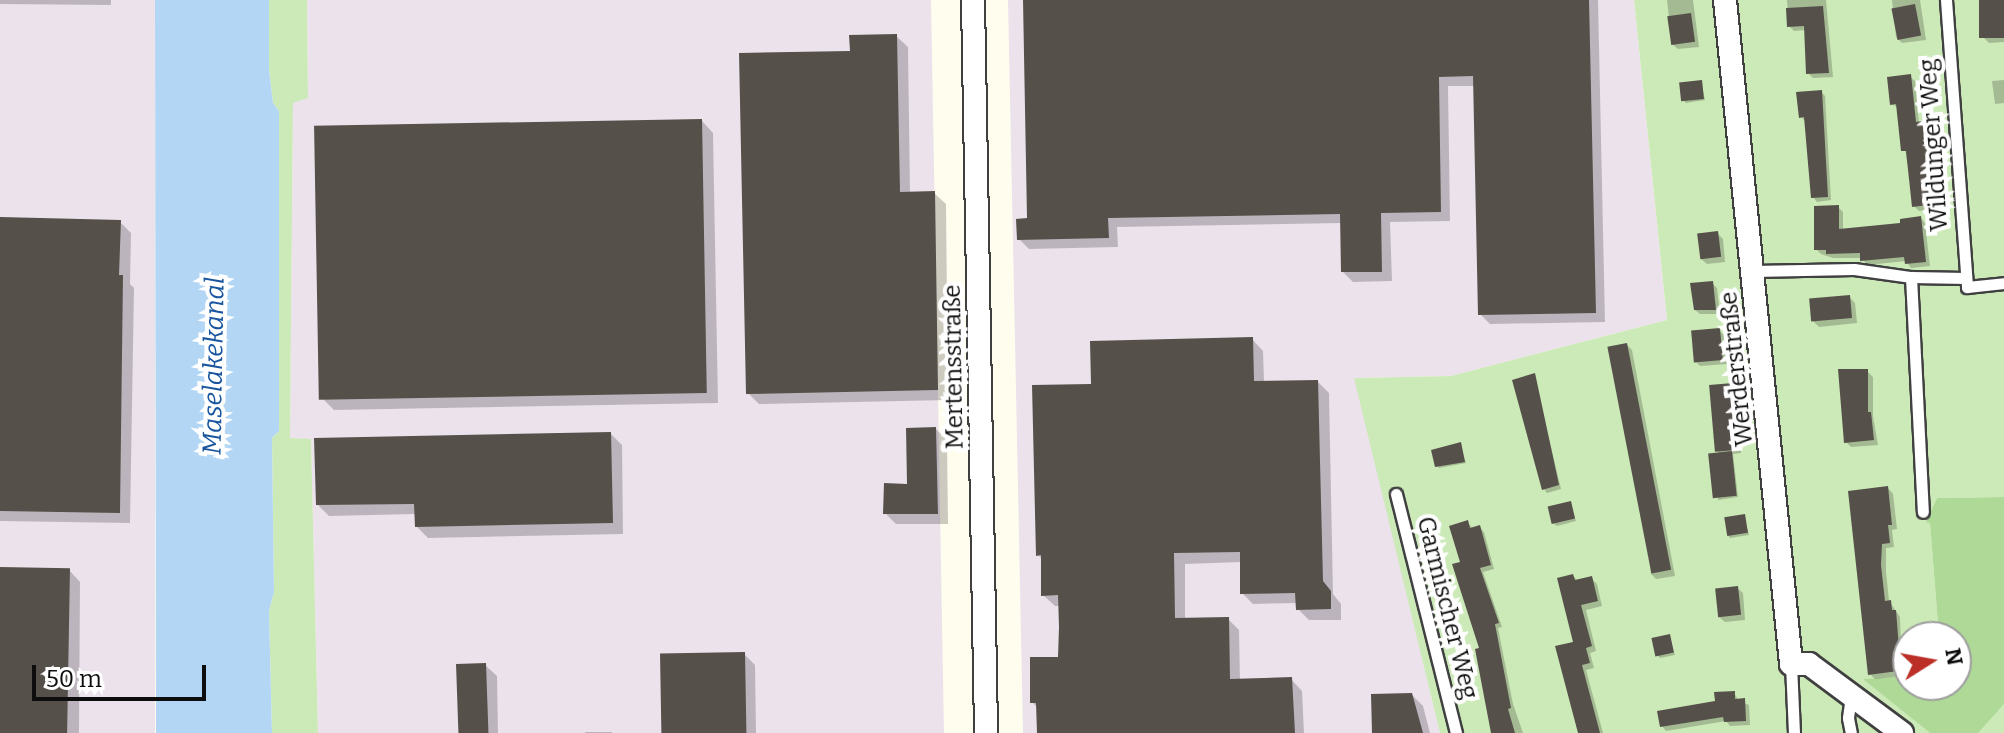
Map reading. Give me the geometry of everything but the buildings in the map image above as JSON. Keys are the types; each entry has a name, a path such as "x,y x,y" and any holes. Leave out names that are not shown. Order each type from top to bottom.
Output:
{"street":[{"name":"Mertensstraße","path":"973,0 986,733"},
{"name":"Werderstraße","path":"1725,0 1791,664"},
{"path":"1791,664 1809,664 1902,733"}],"lane":[{"name":"Wildunger Weg","path":"1946,0 1966,282"},
{"path":"1753,271 1854,269 1911,277 2004,283"},
{"path":"1911,277 1923,512"},
{"name":"Garmischer Weg","path":"1396,494 1456,733"},
{"name":"Werderstraße","path":"1791,664 1794,733"},
{"path":"1851,696 1848,718 1851,733"}],"shaded area":[{"path":"0,0 155,0 155,733 0,733"},
{"path":"307,0 931,0 944,733 318,733 311,440 290,438 293,102 308,98"},
{"path":"1008,0 1634,0 1667,320 1451,376 1355,378 1440,733 1023,733"}],"green space":[{"path":"269,0 307,0 308,98 293,103 290,438 311,439 318,733 272,733 269,611 274,592 272,438 279,431 279,111 273,103 269,70"},
{"path":"1634,0 2004,0 2004,497 1937,498 1927,522 1930,522 1938,621 1892,621 1892,677 1864,679 1930,733 1440,733 1354,378 1451,376 1667,320"},
{"path":"2004,497 2004,704 1978,733 1930,733 1863,679 1892,677 1892,701 1972,701 1972,621 1938,621 1930,523 1926,522 1937,498"},
{"path":"2004,704 2004,733 1978,733 1977,730"}],"water":[{"name":"Maselakekanal","path":"155,0 269,0 269,70 273,103 279,111 279,431 272,438 274,592 269,611 272,733 156,733"}]}
